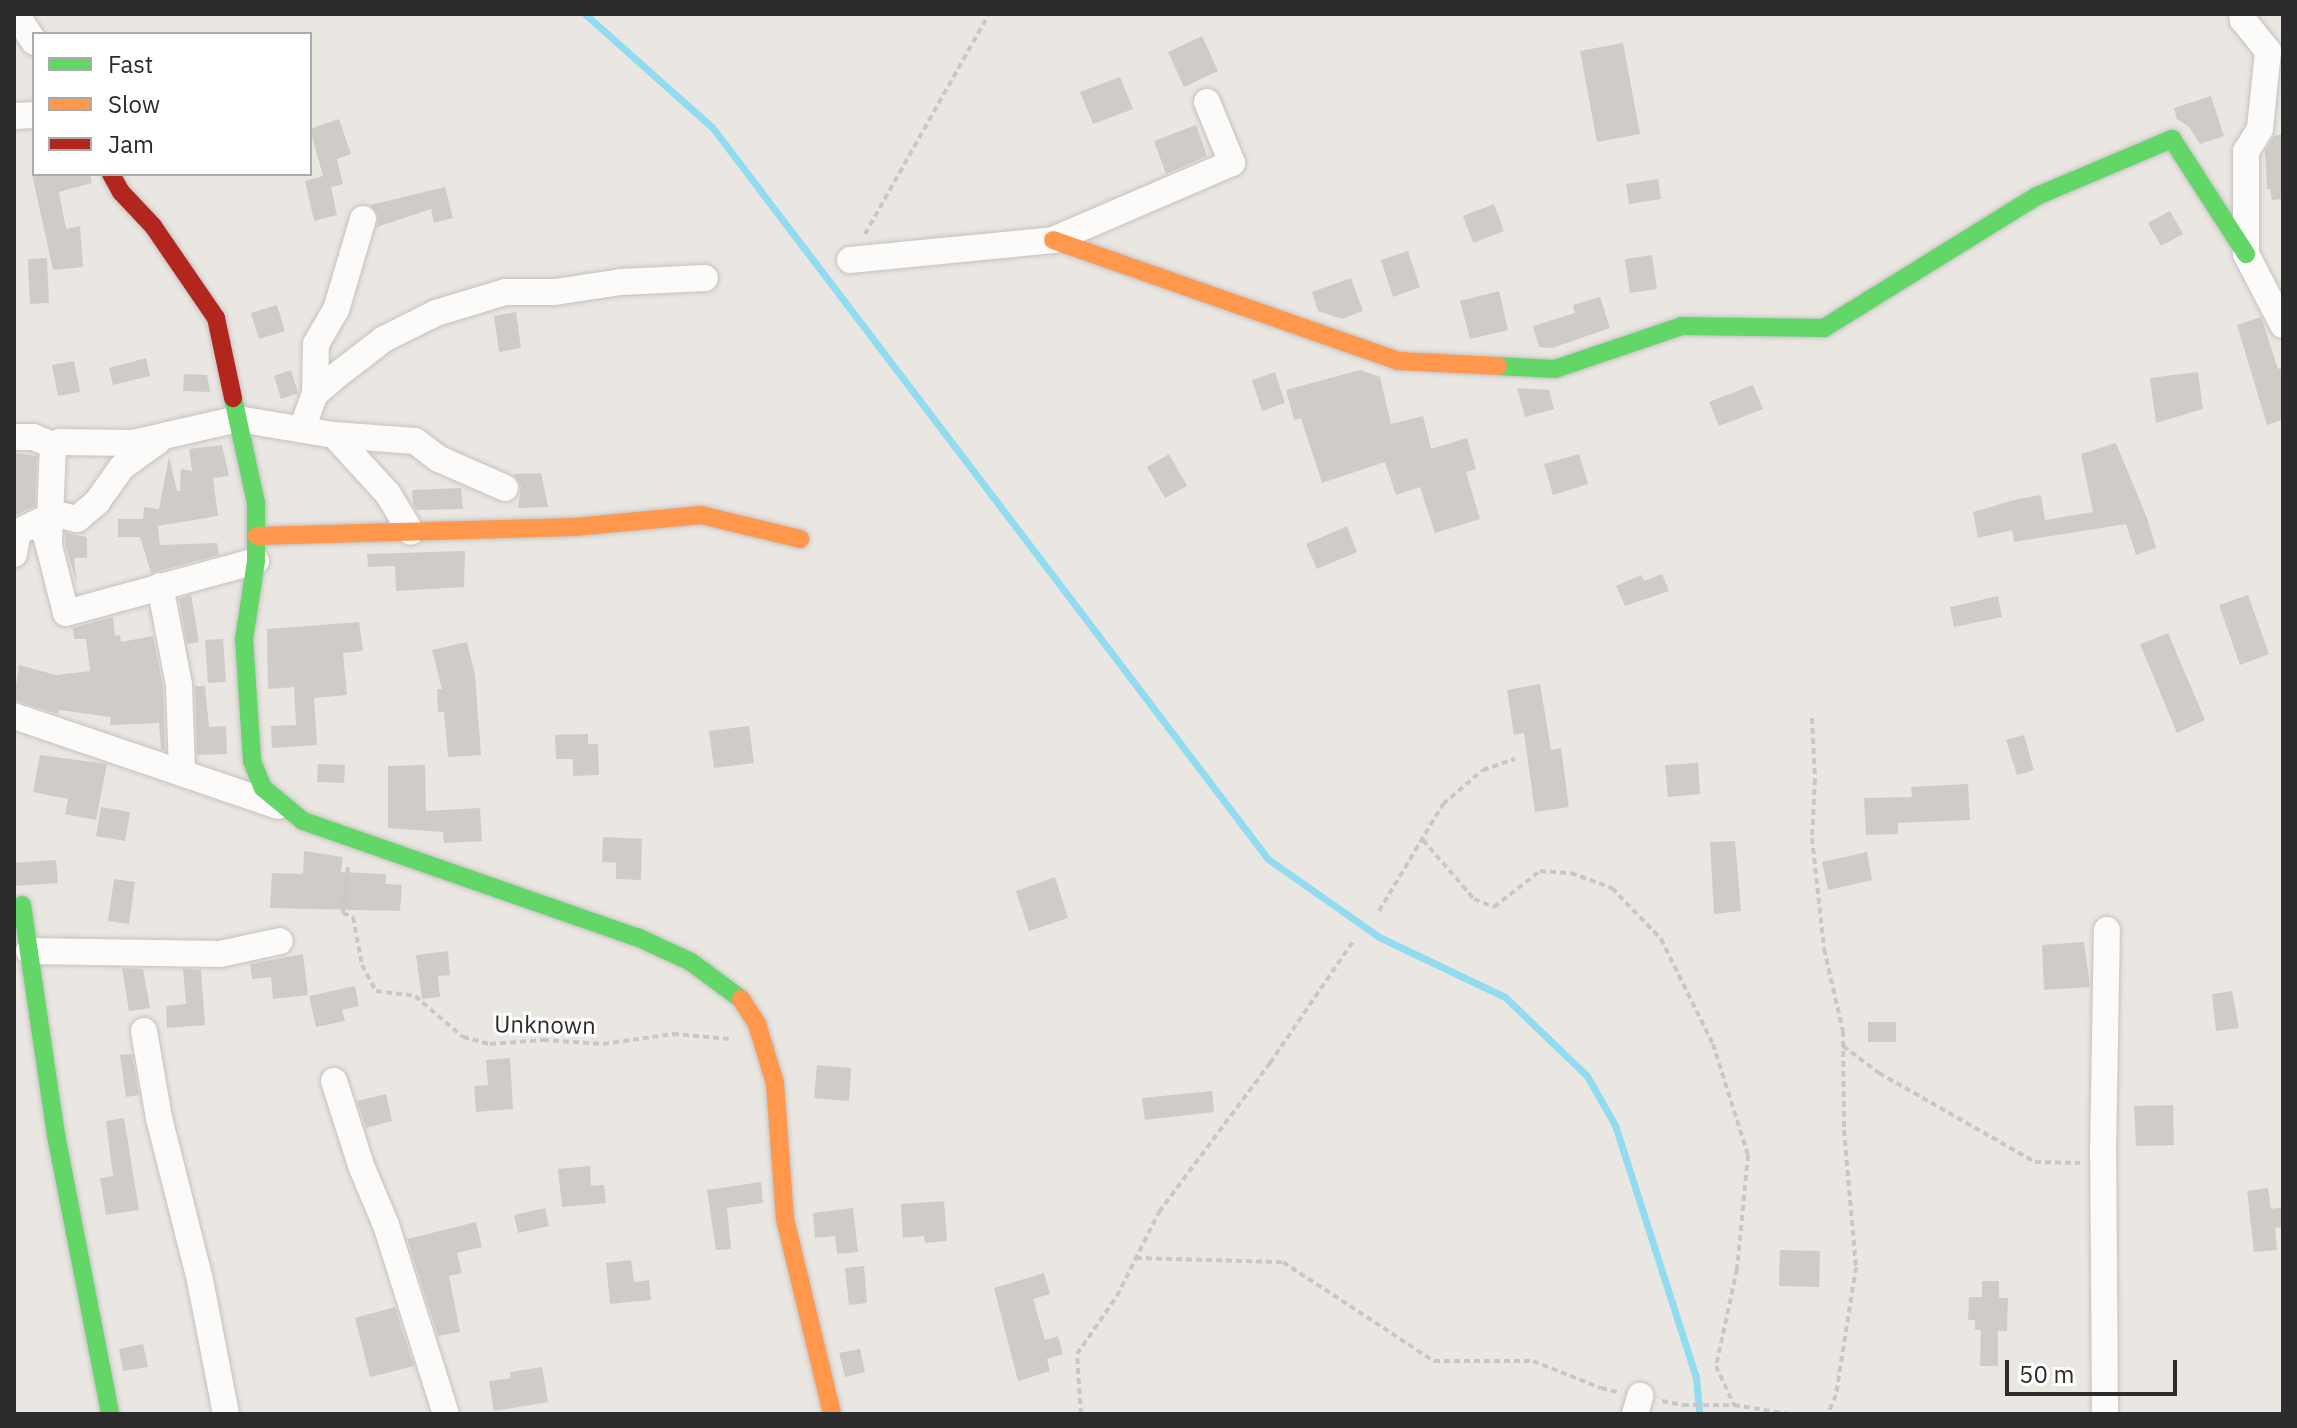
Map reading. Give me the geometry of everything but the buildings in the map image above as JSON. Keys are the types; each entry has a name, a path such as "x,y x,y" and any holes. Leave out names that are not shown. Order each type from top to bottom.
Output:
{"street":[{"path":"16,14 32,39"},
{"path":"2242,14 2243,20 2274,44 2268,51 2260,129 2246,151 2246,254"},
{"path":"850,260 1053,240 1232,163 1207,102"},
{"path":"1053,240 1398,361 1555,369 1682,326 1824,328 2037,196 2172,139 2246,254 2283,325"},
{"path":"112,176 121,192 153,226 216,318 256,503 256,548 244,639 252,761 263,788 303,821 637,937 691,962 741,998 763,1042 775,1083 785,1219 832,1414"},
{"path":"302,429 315,394 316,344 336,310 363,219"},
{"path":"315,394 384,339 436,313 505,292 555,292 621,282 705,278"},
{"path":"14,437 33,437 53,445 60,442 124,444 159,440 238,419 334,435 415,441 439,459 505,488"},
{"path":"334,435 388,494 411,532"},
{"path":"51,513 77,519 97,502 122,467 159,440"},
{"path":"49,546 53,445"},
{"path":"14,554 18,532 41,521 66,613 160,586 256,548 411,532 575,527 701,515 800,539"},
{"path":"160,586 179,685 182,772"},
{"path":"14,716 285,808"},
{"path":"22,905 56,1135 110,1414"},
{"path":"2105,1414 2103,1164 2107,930"},
{"path":"29,951 220,954 280,941"},
{"path":"144,1031 159,1118 200,1280 226,1414"},
{"path":"334,1081 362,1168 386,1225 446,1414"}],"path":[{"path":"850,260 989,14"},
{"path":"1812,718 1815,779 1812,838 1824,949 1843,1031 1844,1130 1856,1267 1836,1395 1828,1414"},
{"path":"1379,911 1443,804 1483,770 1515,759"},
{"name":"Unknown","path":"351,837 343,913 353,917 362,965 376,991 415,996 463,1037 490,1044 543,1040 603,1044 673,1034 763,1042"},
{"path":"1423,840 1474,899 1494,907 1540,871 1571,873 1612,888 1661,939 1713,1044 1748,1155 1737,1269 1716,1366 1734,1405"},
{"path":"1081,1414 1077,1354 1117,1296 1159,1212 1270,1063 1354,940"},
{"path":"1843,1046 1879,1073 2035,1162 2103,1164"},
{"path":"1136,1258 1283,1262 1434,1361 1533,1361 1638,1405"},
{"path":"1683,1405 1734,1405 1789,1414"}],"waterway":[{"path":"585,14 712,127 1268,859 1379,937 1505,997 1587,1076 1615,1125 1696,1377 1699,1414"}],"traffic: fast":[{"path":"1498,366 1555,369 1682,326 1824,328 2037,196 2172,139 2246,254"},
{"path":"233,398 256,503 256,561 244,639 252,761 263,788 303,821 637,937 691,962 741,999"},
{"path":"22,905 56,1135 110,1414"}],"traffic: slow":[{"path":"1053,240 1398,361 1498,366"},
{"path":"257,536 575,527 701,515 800,539"},
{"path":"741,999 757,1024 775,1083 785,1219 832,1414"}],"traffic: jam":[{"path":"112,176 121,192 153,226 216,318 233,398"}]}
